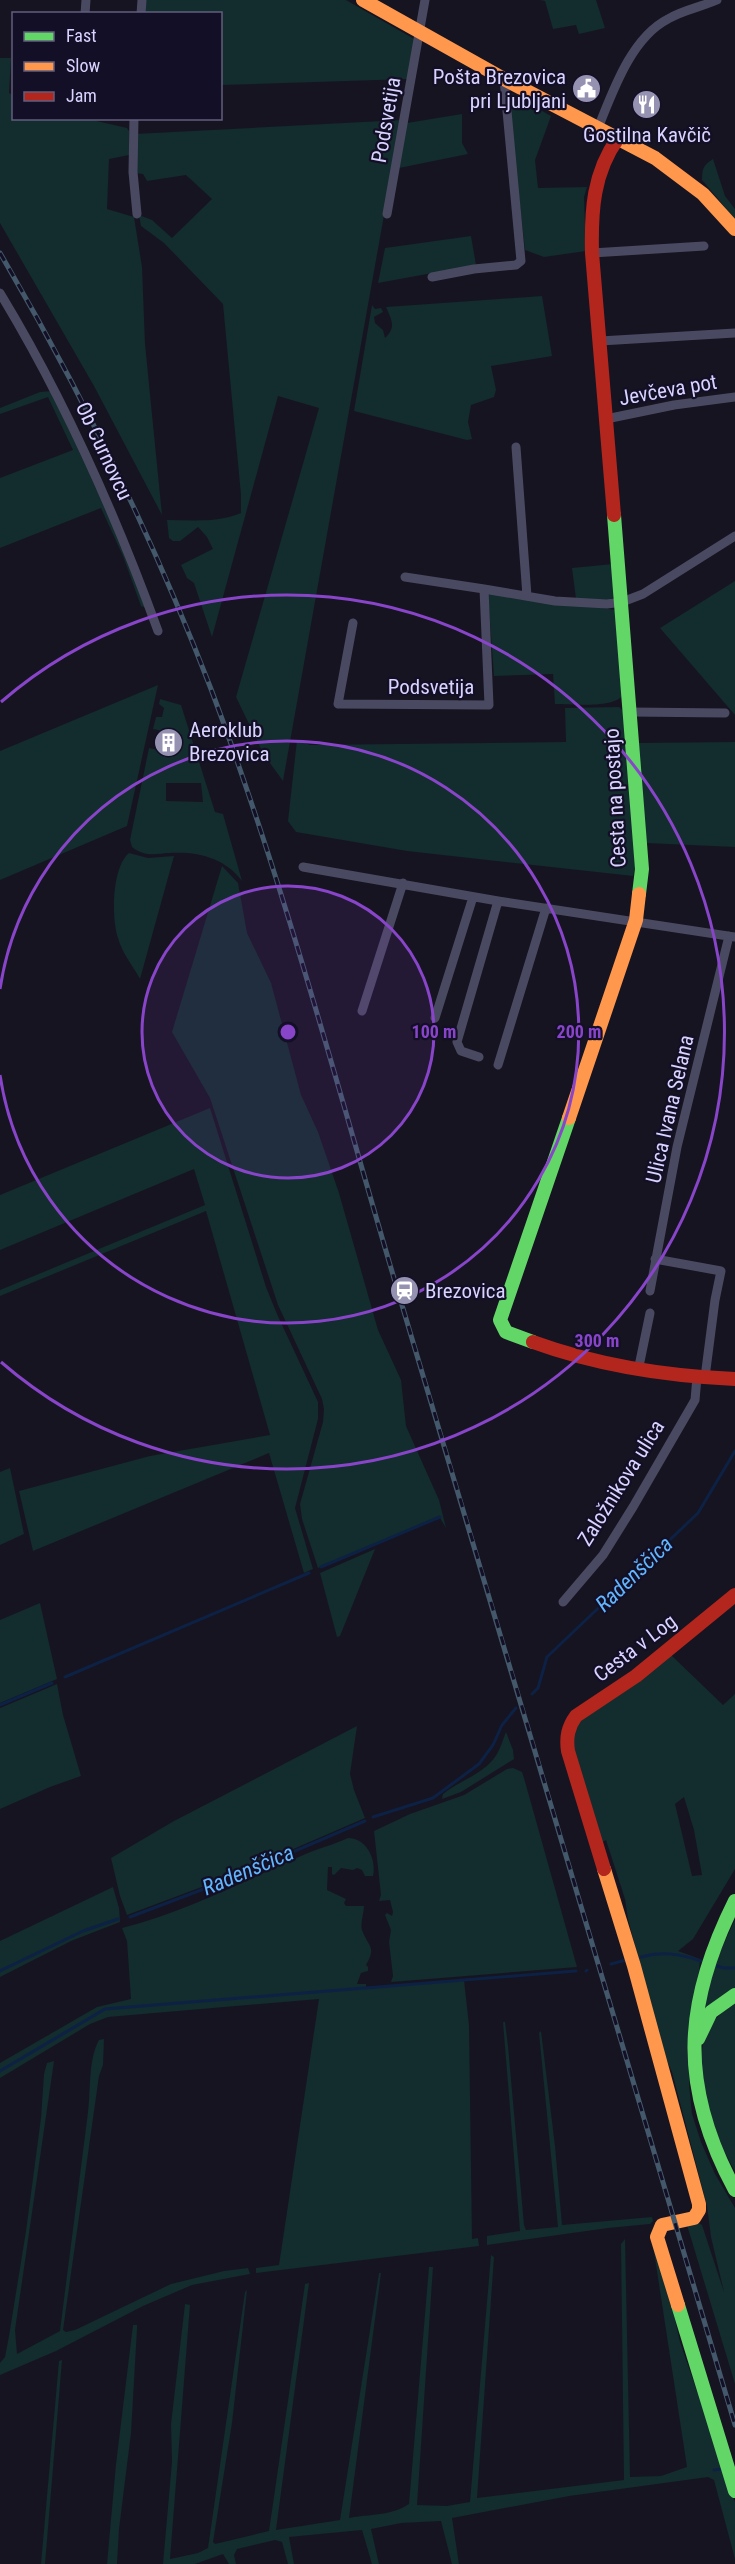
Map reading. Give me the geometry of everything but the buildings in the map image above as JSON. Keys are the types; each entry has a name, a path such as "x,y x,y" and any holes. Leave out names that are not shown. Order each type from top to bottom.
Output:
{"main road":[{"path":"363,0 504,79 655,158 702,194 735,229"},
{"name":"Cesta na postajo","path":"618,138 604,158 593,190 592,253 632,712 642,869 636,920 500,1320 506,1332 546,1347 638,1371"},
{"path":"638,1371 735,1379"},
{"name":"Cesta v Log","path":"735,1595 636,1676 576,1716 570,1724 566,1738 634,1966 699,2204 699,2210 694,2218 662,2225 657,2237 735,2491"},
{"path":"735,1901 713,1948 702,1978 694,2012 694,2062 701,2111 710,2139 735,2190"},
{"path":"694,2062 699,2035 706,2019 719,2004 735,1995"}],"street":[{"name":"Podsvetija","path":"387,214 425,0"},
{"path":"598,128 626,65 651,30 669,18 717,0"},
{"path":"432,277 474,269 516,265 521,261 504,79"},
{"path":"134,120 133,172 136,214"},
{"path":"592,253 704,246"},
{"name":"Ob Curnovcu","path":"0,293 54,386 96,475 128,550 158,631"},
{"path":"600,341 735,333"},
{"name":"Jevčeva pot","path":"606,420 674,405 735,397"},
{"path":"516,447 526,596"},
{"path":"405,577 583,603 622,602 643,594 735,536"},
{"name":"Podsvetija","path":"353,624 338,704 489,705 484,590"},
{"path":"632,712 725,712"},
{"name":"Ulica Ivana Selana","path":"303,867 473,897 636,920 732,937 677,1147 650,1291"},
{"path":"362,1011 402,883"},
{"path":"435,1018 473,897"},
{"path":"479,1057 461,1051 457,1042 498,901"},
{"path":"498,1065 546,908"},
{"name":"Založnikova ulica","path":"563,1602 603,1555 695,1400 722,1271 655,1259"},
{"path":"638,1371 650,1313"}],"green space":[{"path":"146,0 346,0 416,40 409,79 222,85 222,12 144,12"},
{"path":"540,0 596,0 605,28 579,34 576,25 553,29 545,1"},
{"path":"0,58 11,58 9,93 12,94 12,120 92,120 127,128 129,131 129,155 109,159 107,209 134,217 142,267 145,344 162,515 94,386 0,223"},
{"path":"507,91 551,116 535,160 538,188 587,187 584,197 586,251 544,257 525,250"},
{"path":"462,114 462,143 468,154 399,168 407,123"},
{"path":"401,120 283,781 264,755 236,697 319,408 278,396 212,637 194,583 187,578 181,565 213,549 207,537 198,527 180,541 173,541 169,538 167,520 214,520 241,513 223,304 164,243 141,226 139,215 152,220 172,238 212,199 186,175 147,181 143,174 135,173 135,134"},
{"path":"713,159 725,196 735,209 735,219 702,180 704,168"},
{"path":"471,236 476,265 378,283 385,248"},
{"path":"542,296 552,356 491,366 496,390 494,397 471,405 468,422 472,439 467,440 354,411 372,305 375,309 381,308 383,312 374,317 375,323 383,330 385,338 392,327 386,307"},
{"path":"53,391 105,500 148,609 141,606 123,556 101,508 0,548 0,478 73,450 48,397 0,414 0,408 40,392"},
{"path":"613,564 614,597 609,600 576,599 572,568"},
{"path":"735,581 735,715 660,628"},
{"path":"490,593 616,610 624,694 619,699 603,704 555,704 553,674 494,676 488,595"},
{"path":"158,685 127,826 0,880 0,751"},
{"path":"160,699 181,705 215,812 223,814 242,881 228,867 210,858 190,853 146,854 132,847 130,840 149,748 178,754 182,735 153,729 156,717 162,717 164,708 159,704","holes":["166,783 201,783 203,802 166,801"]},
{"path":"619,707 626,714 635,867 633,876 407,851 296,832 288,821 297,740 310,745 566,742 565,708"},
{"path":"735,742 735,847 646,843 637,743"},
{"path":"129,853 148,858 174,856 140,979 120,944 114,918 116,881 123,860"},
{"path":"222,866 238,883 247,933 271,983 301,1095 318,1132 339,1193 378,1330 401,1380 406,1426 439,1500 446,1528 439,1516 318,1568 302,1519 300,1504 323,1422 322,1399 278,1305 210,1098 172,1032"},
{"path":"210,1108 266,1287 318,1402 318,1419 295,1508 313,1569 304,1573 269,1453 33,1551 19,1491 150,1456 270,1435 206,1211 0,1296 0,1290 205,1205 194,1169 0,1250 0,1195"},
{"path":"10,1468 24,1534 0,1545 0,1472"},
{"path":"375,1549 340,1636 337,1637 320,1573"},
{"path":"40,1603 57,1679 0,1703 0,1620"},
{"path":"670,1654 723,1705 735,1694 735,1869 693,1939 678,1951 700,1959 689,2085 692,2114 715,2174 735,2208 735,2384 687,2225 697,2222 702,2225 724,2292 711,2237 707,2206 672,2072 663,2052 628,1919 625,1899 606,1840 601,1843 573,1749 575,1724","holes":["684,1797 694,1830 702,1875 692,1876 675,1804"]},
{"path":"57,1684 63,1715 81,1776 0,1809 0,1708"},
{"path":"357,1726 350,1774 365,1818 231,1876 127,1915 111,1858 174,1821"},
{"path":"506,1732 514,1759 461,1792 442,1799 443,1794 479,1772 492,1761"},
{"path":"513,1768 522,1772 524,1778 577,1967 391,1982 393,1976 389,1942 391,1930 385,1915 387,1913 392,1916 393,1912 390,1900 379,1901 381,1895 374,1831 410,1814 464,1795 507,1769"},
{"path":"348,1838 360,1842 369,1851 374,1869 373,1876 365,1876 362,1870 357,1868 353,1870 341,1868 334,1875 332,1867 328,1867 327,1890 346,1899 344,1903 346,1906 364,1906 362,1927 371,1954 366,1965 368,1971 361,1973 357,1984 366,1984 366,1989 464,1980 469,2025 472,2239 478,2238 479,2246 256,2273 256,2268 279,2265 319,1999 108,2017 90,2024 0,2078 0,2063 97,2007 131,1999 127,1941 122,1928 191,1905"},
{"path":"113,1887 120,1922 71,1941 0,1977 0,1941"},
{"path":"735,1920 735,1992 704,2013 715,1965"},
{"path":"735,2001 735,2171 713,2123 703,2083 702,2064 703,2047 709,2028 730,2003"},
{"path":"503,2022 505,2022 508,2046 526,2230 558,2227 539,2033 541,2031 562,2225 652,2217 653,2221 650,2224 487,2245 487,2236 520,2231"},
{"path":"104,2039 103,2065 99,2076 63,2330 66,2332 75,2330 171,2284 224,2271 248,2268 250,2274 192,2285 143,2306 56,2351 0,2375 0,2363 5,2357 26,2231 47,2063 54,2061 15,2330 17,2354 60,2331 88,2112 91,2066 95,2048 99,2040"},
{"path":"655,2231 680,2342 735,2502 735,2559 714,2480 708,2477 569,2496 452,2518 459,2564 452,2564 441,2521 401,2523 371,2529 379,2564 372,2564 362,2530 289,2537 294,2564 288,2564 282,2542 275,2540 237,2549 234,2555 236,2564 229,2564 223,2554 195,2564 163,2564 172,2462 171,2424 185,2304 190,2305 170,2559 198,2553 208,2548 247,2290 232,2423 213,2542 215,2544 269,2531 305,2284 309,2283 276,2530 340,2520 379,2273 381,2273 349,2518 387,2513 409,2504 429,2267 433,2267 417,2505 447,2506 470,2502 491,2255 494,2257 477,2498 624,2480 621,2244 625,2239 630,2477 661,2476 687,2467 651,2232"},
{"path":"133,2325 137,2325 137,2329 131,2433 117,2564 107,2564 116,2464"},
{"path":"62,2360 45,2564 41,2564 59,2361"}],"waterway":[{"name":"Radenščica","path":"532,1694 538,1688 547,1657 698,1513 735,1451"},
{"path":"321,1567 440,1517"},
{"path":"65,1677 309,1573"},
{"path":"0,1705 52,1683"},
{"name":"Radenščica","path":"373,1817 433,1798 479,1764 493,1745 502,1725 516,1708"},
{"name":"Radenščica","path":"130,1917 225,1881 365,1821"},
{"name":"Radenščica","path":"0,1971 83,1931 118,1919"},
{"path":"641,1957 671,1954 701,1961"},
{"path":"611,1964 626,1960"},
{"path":"713,1965 735,1968"},
{"path":"0,2071 105,2009 576,1971"},
{"path":"714,2470 721,2469"}],"railway":[{"path":"0,253 88,413 140,522 189,633 237,762 309,985 735,2425"}],"traffic: fast":[{"path":"614,515 642,869 639,894"},
{"path":"533,1342 506,1332 500,1320 569,1118"},
{"path":"735,1901 705,1975 697,2011 694,2045 697,2080 704,2116 717,2152 735,2190"},
{"path":"698,2039 711,2012 735,1995"},
{"path":"678,2305 735,2491"}],"traffic: slow":[{"path":"363,0 504,79 655,158 703,194 735,229"},
{"path":"569,1118 636,920 639,894"},
{"path":"604,1869 634,1966 699,2204 699,2210 694,2218 662,2225 657,2237 678,2305"}],"traffic: jam":[{"path":"614,515 592,237 595,193 603,165 618,138"},
{"path":"533,1342 583,1357 632,1368 735,1379"},
{"path":"604,1869 568,1751 569,1728 576,1716 636,1676 735,1595"}],"place":[{"name":"Pošta Brezovica pri Ljubljani","path":"587,89"},
{"name":"Gostilna Kavčič","path":"647,104"},
{"name":"Aeroklub Brezovica","path":"168,742"},
{"name":"Brezovica","path":"404,1291"}]}
